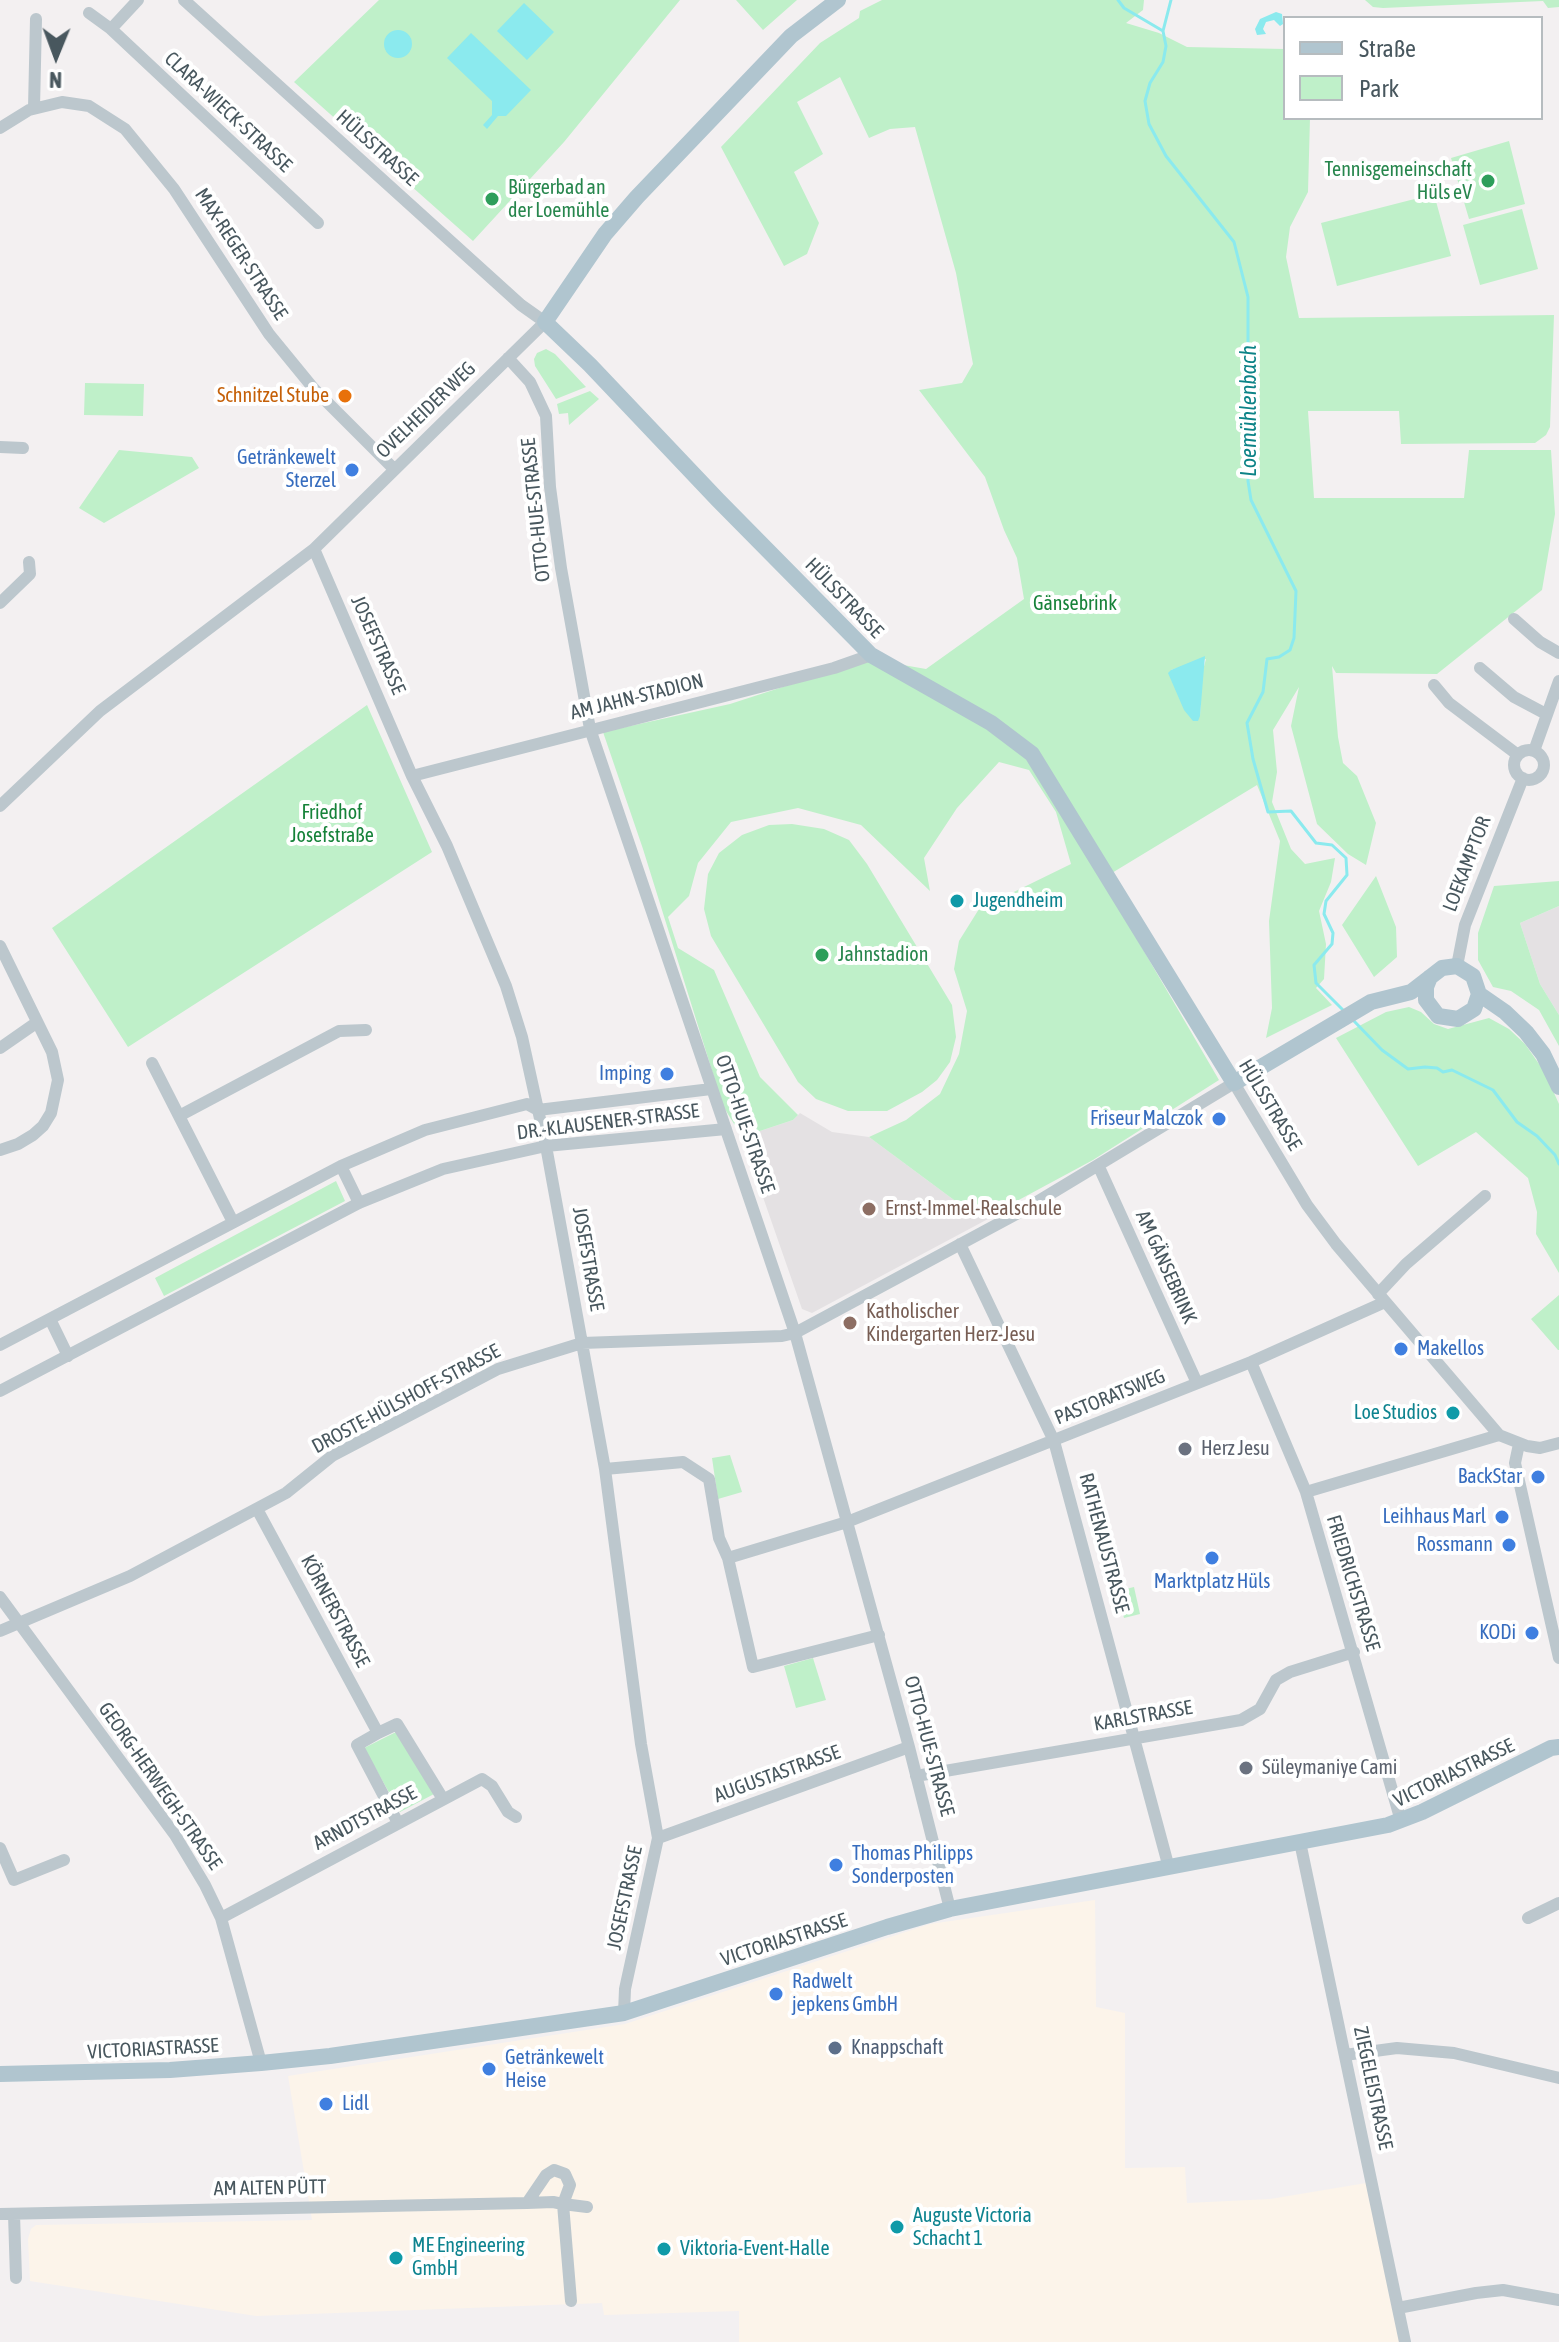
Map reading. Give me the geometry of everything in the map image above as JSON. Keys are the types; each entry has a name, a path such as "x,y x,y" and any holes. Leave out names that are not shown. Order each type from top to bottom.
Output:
{"main road":[{"name":"OVELHEIDER WEG","path":"545,322 605,234 647,186 791,36 838,0"},
{"name":"HÜLSSTRASSE","path":"545,322 871,655 971,711 1032,754 1234,1083"},
{"path":"1234,1083 1371,1002 1411,992 1442,968 1457,966 1473,976 1479,994 1477,1005 1470,1013"},
{"path":"1430,977 1426,1000 1433,1012 1444,1019 1458,1019 1488,1010 1505,1012"},
{"path":"1411,992 1426,1000"},
{"path":"1479,994 1526,1032 1543,1054 1559,1087"},
{"name":"VICTORIASTRASSE","path":"0,2074 170,2070 261,2063 624,2013 950,1909 1401,1821 1551,1748 1559,1747"}],"street":[{"path":"111,29 138,0"},
{"name":"HÜLSSTRASSE","path":"184,0 521,305 545,322"},
{"name":"CLARA-WIECK-STRASSE","path":"89,13 111,29 318,223"},
{"path":"34,108 36,19"},
{"name":"MAX-REGER-STRASSE","path":"0,128 34,108 62,102 89,106 115,122 136,141 174,189 269,334 314,389 394,469"},
{"name":"OVELHEIDER WEG","path":"0,806 100,711 314,549 545,322"},
{"name":"OTTO-HUE-STRASSE","path":"508,358 530,382 546,416 550,487 561,568 590,729 795,1333 879,1635 950,1909"},
{"path":"0,447 23,448"},
{"name":"JOSEFSTRASSE","path":"314,549 506,986 522,1037 546,1146 605,1469 641,1744 658,1838 625,1989 624,2013"},
{"path":"0,603 30,574 29,562"},
{"path":"1514,619 1540,642 1559,653"},
{"name":"AM JAHN-STADION","path":"412,776 834,668 871,655"},
{"path":"1480,668 1514,697 1546,714"},
{"path":"1534,751 1559,681"},
{"path":"1434,685 1449,703 1518,755"},
{"path":"1528,750 1534,751 1541,756 1544,765 1537,777 1523,778 1514,765 1518,755 1528,750"},
{"path":"1544,765 1559,766"},
{"name":"LOEKAMPTOR","path":"1457,966 1465,925 1523,778"},
{"path":"0,946 52,1052 56,1067 51,1113 33,1135 0,1150"},
{"path":"0,1048 36,1023"},
{"path":"179,1116 339,1031 366,1030"},
{"path":"152,1063 233,1222"},
{"name":"HÜLSSTRASSE","path":"1234,1083 1307,1205 1381,1298 1499,1435 1523,1445"},
{"name":"DROSTE-HÜLSHOFF-STRASSE","path":"0,1631 130,1576 286,1493 332,1456 498,1369 582,1343 795,1333 1099,1167 1234,1083"},
{"name":"DR.-KLAUSENER-STRASSE","path":"0,1345 341,1166 425,1130 527,1104 538,1110 711,1089"},
{"name":"DR.-KLAUSENER-STRASSE","path":"0,1391 359,1203 443,1169 546,1146 726,1129"},
{"path":"341,1166 359,1203"},
{"name":"AM GÄNSEBRINK","path":"1099,1167 1197,1383"},
{"path":"1381,1298 1406,1264 1485,1196"},
{"name":"RATHENAUSTRASSE","path":"960,1244 1054,1441 1169,1868"},
{"name":"PASTORATSWEG","path":"728,1558 847,1522 1054,1441 1251,1362 1381,1298"},
{"path":"50,1319 68,1356"},
{"name":"FRIEDRICHSTRASSE","path":"1251,1362 1306,1492 1401,1821"},
{"path":"1306,1492 1499,1435"},
{"path":"1559,1443 1540,1448 1523,1445 1515,1463 1559,1658"},
{"path":"605,1469 683,1462 709,1479 719,1538 728,1558 753,1667 879,1635"},
{"name":"KÖRNERSTRASSE","path":"257,1509 378,1733"},
{"name":"GEORG-HERWEGH-STRASSE","path":"0,1597 175,1835 205,1885 221,1918 261,2063"},
{"name":"KARLSTRASSE","path":"916,1776 1241,1720 1260,1709 1276,1680 1354,1652"},
{"path":"398,1823 357,1745 378,1733 397,1724 443,1799"},
{"name":"AUGUSTASTRASSE","path":"658,1838 909,1747"},
{"name":"ARNDTSTRASSE","path":"221,1918 482,1779 492,1786 508,1812 516,1817"},
{"name":"ZIEGELEISTRASSE","path":"1300,1842 1405,2342"},
{"path":"0,1848 14,1880 64,1860"},
{"path":"1528,1918 1559,1903"},
{"path":"1345,2055 1397,2048 1454,2053 1559,2078"},
{"path":"527,2203 546,2175 554,2170 565,2174 570,2185 563,2204 571,2301"},
{"name":"AM ALTEN PÜTT","path":"0,2214 527,2203 587,2207"},
{"path":"14,2214 16,2278"},
{"path":"1398,2308 1503,2290 1559,2300"}],"shaded area":[{"path":"1559,906 1559,1015 1540,984 1520,923"},
{"name":"Ernst-Immel-Realschule","path":"800,1113 832,1132 869,1137 954,1200 988,1219 812,1313 802,1309 742,1137 793,1120"},
{"path":"1095,1900 1096,2007 1125,2013 1125,2168 1185,2167 1187,2203 1270,2199 1372,2182 1406,2342 739,2342 739,2311 604,2315 602,2303 256,2316 30,2281 28,2239 36,2225 312,2220 288,2076 625,2024 930,1924"}],"green space":[{"path":"379,0 680,0 564,142 473,241 294,82"},
{"path":"736,0 797,0 763,30"},
{"name":"Gänsebrink","path":"882,0 1144,0 1143,10 1126,23 1159,33 1187,47 1283,49 1283,120 1310,120 1308,192 1290,227 1286,257 1299,318 1554,315 1550,427 1546,435 1535,443 1401,444 1399,411 1308,411 1314,498 1464,498 1469,450 1551,450 1555,514 1542,590 1437,674 1336,673 1332,666 1343,763 1357,776 1376,823 1366,865 1348,854 1317,824 1291,726 1299,687 1273,730 1277,772 1272,802 1291,849 1305,864 1335,858 1331,882 1319,911 1326,944 1324,979 1316,988 1332,1005 1266,1038 1272,1008 1269,921 1280,841 1257,785 1102,879 1219,1080 1093,1160 1002,1209 954,1200 869,1137 906,1120 940,1094 959,1054 967,1011 954,969 959,941 979,909 1071,864 1056,812 1029,770 999,762 957,808 924,858 930,891 861,825 798,808 731,822 698,863 689,896 668,917 678,948 714,970 760,1077 798,1115 793,1120 742,1137 723,1106 603,732 730,704 869,659 926,669 1024,599 1017,558 985,477 919,390 962,383 973,364 956,273 915,127 890,129 869,138 840,77 797,102 823,154 794,172 819,223 807,254 784,266 721,147 820,43 859,18 860,11","holes":["1206,659 1202,674 1200,716 1171,670"]},
{"path":"1365,0 1559,0 1559,7 1548,8 1543,1 1383,8 1373,7"},
{"name":"Tennisgemeinschaft Hüls eV","path":"1509,141 1525,204 1469,219 1451,158"},
{"path":"1434,194 1451,256 1337,286 1321,223"},
{"path":"1522,209 1538,269 1480,285 1463,225"},
{"path":"546,349 555,354 586,387 556,399 535,366 537,353"},
{"path":"85,383 144,384 143,416 84,415"},
{"path":"590,391 599,399 569,425 568,413 559,414 557,404"},
{"path":"119,450 192,457 199,468 104,523 79,508"},
{"name":"Friedhof Josefstraße","path":"367,705 432,852 128,1047 52,928"},
{"name":"Jahnstadion","path":"792,824 824,829 849,840 867,864 952,1005 956,1037 950,1062 937,1080 922,1092 887,1111 848,1111 816,1099 798,1082 711,936 704,909 708,874 719,853 742,835 769,825"},
{"path":"1376,876 1396,927 1397,957 1374,977 1342,925"},
{"path":"1559,881 1559,906 1520,923 1540,984 1559,1015 1559,1046 1539,1010 1511,991 1493,987 1478,960 1478,933 1494,886"},
{"path":"1409,1007 1421,1012 1434,1024 1448,1029 1489,1018 1509,1029 1525,1044 1544,1071 1559,1104 1559,1273 1536,1234 1537,1212 1528,1178 1476,1132 1418,1166 1336,1038 1386,1012"},
{"path":"336,1181 345,1201 164,1296 155,1278"},
{"path":"1559,1295 1559,1350 1558,1350 1531,1319"},
{"path":"730,1455 742,1492 718,1499 712,1458"},
{"path":"1134,1587 1140,1614 1124,1618 1117,1591"},
{"path":"813,1658 826,1700 796,1708 784,1666"},
{"path":"398,1731 434,1794 400,1812 364,1748"}],"water":[{"path":"524,3 554,32 527,60 497,31"},
{"path":"1276,12 1282,14 1283,24 1280,26 1274,20 1266,22 1263,29 1266,34 1257,35 1255,29 1260,19"},
{"path":"398,30 408,34 412,44 408,54 398,58 388,54 384,44 388,34"},
{"path":"471,33 531,90 506,116 498,116 487,129 483,125 492,115 492,101 447,58"},
{"path":"1205,656 1200,716 1198,721 1193,721 1184,710 1168,673"}],"waterway":[{"name":"Loemühlenbach","path":"1118,0 1124,8 1163,31"},
{"name":"Loemühlenbach","path":"1171,0 1163,31 1166,46 1163,62 1150,83 1145,101 1149,124 1166,156 1234,242 1248,297 1248,481 1251,500 1296,591 1294,638 1290,650 1279,657 1267,659 1263,692 1247,723 1253,759 1268,812 1291,811 1316,843 1332,845 1346,858 1347,875 1326,901 1324,914 1333,933 1332,944 1314,965 1316,983 1345,1012"},
{"name":"Loemühlenbach","path":"1353,1020 1382,1050 1408,1069 1452,1070 1493,1090 1517,1122 1537,1136 1555,1155 1559,1164"}],"place":[{"name":"Tennisgemeinschaft Hüls eV","path":"1488,181"},
{"name":"Bürgerbad an der Loemühle","path":"492,199"},
{"name":"Schnitzel Stube","path":"345,396"},
{"name":"Getränkewelt Sterzel","path":"352,470"},
{"name":"Jugendheim","path":"957,901"},
{"name":"Jahnstadion","path":"822,955"},
{"name":"Imping","path":"667,1074"},
{"name":"Friseur Malczok","path":"1219,1119"},
{"name":"Ernst-Immel-Realschule","path":"869,1209"},
{"name":"Katholischer Kindergarten Herz-Jesu","path":"850,1323"},
{"name":"Makellos","path":"1401,1349"},
{"name":"Loe Studios","path":"1453,1413"},
{"name":"Herz Jesu","path":"1185,1449"},
{"name":"BackStar","path":"1538,1477"},
{"name":"Leihhaus Marl","path":"1502,1517"},
{"name":"Rossmann","path":"1509,1545"},
{"name":"Marktplatz Hüls","path":"1212,1558"},
{"name":"KODi","path":"1532,1633"},
{"name":"Süleymaniye Cami","path":"1246,1768"},
{"name":"Thomas Philipps Sonderposten","path":"836,1865"},
{"name":"Radwelt jepkens GmbH","path":"776,1994"},
{"name":"Knappschaft","path":"835,2048"},
{"name":"Getränkewelt Heise","path":"489,2069"},
{"name":"Lidl","path":"326,2104"},
{"name":"Auguste Victoria Schacht 1","path":"897,2227"},
{"name":"Viktoria-Event-Halle","path":"664,2249"},
{"name":"ME Engineering GmbH","path":"396,2258"}]}
